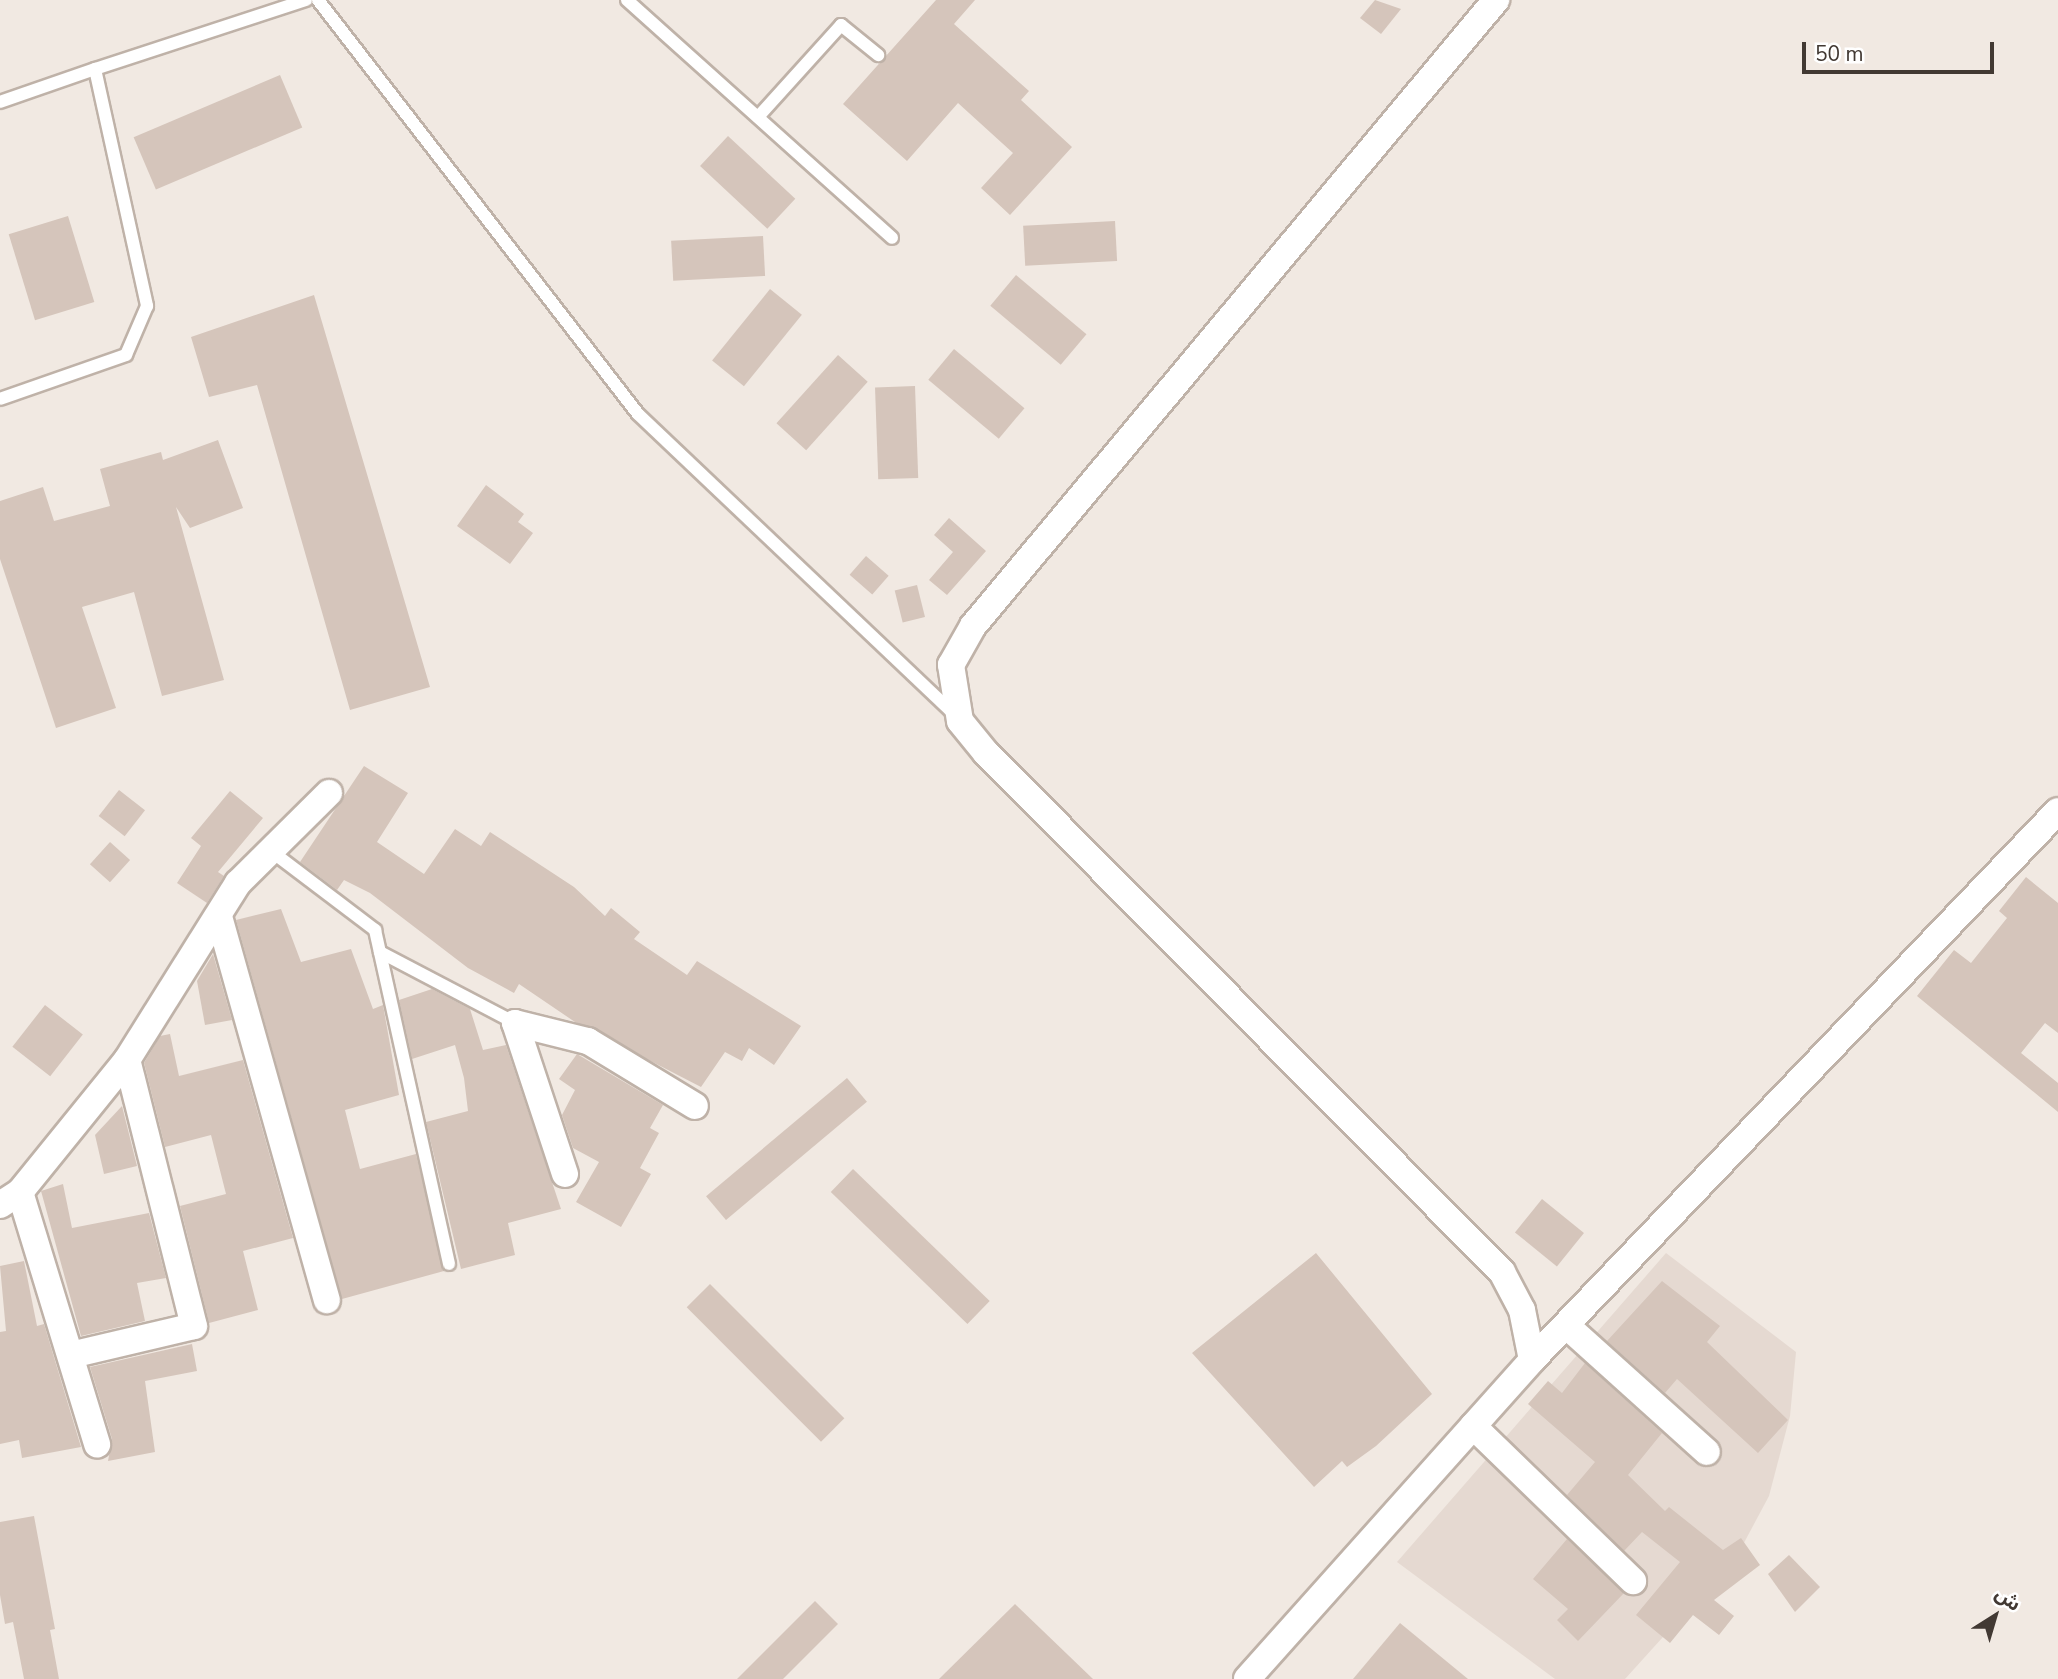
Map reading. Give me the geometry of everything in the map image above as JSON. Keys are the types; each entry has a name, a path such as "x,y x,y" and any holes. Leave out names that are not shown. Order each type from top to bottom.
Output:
{"street":[{"path":"1496,0 973,626 951,665 960,721 1503,1272 1522,1310 1532,1360"},
{"path":"97,1444 75,1354 10,1199 127,1060 220,920 238,883 329,793"},
{"path":"1247,1679 1532,1360 2058,811"},
{"path":"220,920 327,1300"},
{"path":"515,1023 588,1041 695,1106"},
{"path":"515,1023 565,1174"},
{"path":"75,1354 194,1326 127,1060"},
{"path":"1567,1326 1707,1452"},
{"path":"1473,1426 1633,1581"}],"lane":[{"path":"0,102 306,0"},
{"path":"318,0 638,414 960,721"},
{"path":"627,0 892,238"},
{"path":"758,117 841,25 878,55"},
{"path":"0,399 126,355 147,306 95,69"},
{"path":"271,851 375,930 449,1264"},
{"path":"380,953 515,1023"}],"shaded area":[{"path":"1666,1253 1796,1352 1790,1416 1769,1496 1738,1554 1625,1679 1555,1679 1397,1562"}],"building":[{"path":"936,0 975,0 954,24 1029,91 1021,100 1072,147 1010,215 981,188 1013,153 958,103 907,161 843,104"},
{"path":"1375,0 1401,9 1381,34 1360,18"},
{"path":"280,75 302,127 156,190 134,137"},
{"path":"728,136 795,199 767,229 700,166"},
{"path":"68,216 94,302 35,320 9,234"},
{"path":"1115,221 1117,261 1025,266 1023,226"},
{"path":"763,236 765,276 673,281 671,241"},
{"path":"1016,275 1086,334 1061,365 990,306"},
{"path":"770,289 802,315 744,386 712,360"},
{"path":"314,295 430,687 350,710 257,385 209,397 191,337"},
{"path":"954,349 1024,408 999,439 928,380"},
{"path":"838,355 868,382 806,450 776,423"},
{"path":"915,386 918,478 878,479 875,387"},
{"path":"218,440 243,508 190,528 176,507 224,680 162,696 134,592 82,607 116,708 56,728 0,559 0,501 43,487 54,521 110,506 100,469 161,452 163,460"},
{"path":"486,485 524,514 518,522 533,533 510,564 457,526"},
{"path":"949,518 986,551 947,595 929,580 953,552 934,535"},
{"path":"866,556 889,576 872,595 850,575"},
{"path":"917,585 925,617 903,623 895,591"},
{"path":"364,766 408,793 377,842 424,874 455,829 481,846 490,832 574,887 605,916 611,908 640,932 634,939 687,975 697,961 801,1026 774,1065 749,1048 742,1061 725,1052 701,1087 575,1022 519,984 514,993 468,968 370,893 344,880 337,890 300,862"},
{"path":"119,790 145,810 125,836 99,816"},
{"path":"230,791 263,818 218,872 224,876 207,903 177,883 201,846 191,838"},
{"path":"110,842 130,860 110,882 90,864"},
{"path":"2026,877 2058,903 2058,1033 2045,1023 2021,1053 2058,1083 2058,1112 1917,996 1954,950 1971,963 2007,918 1999,911"},
{"path":"281,909 301,962 351,949 373,1009 383,1005 399,1095 345,1110 360,1169 416,1154 444,1271 342,1299 236,920"},
{"path":"213,954 232,1020 205,1025 197,981"},
{"path":"432,989 470,1009 483,1050 506,1045 561,1209 508,1223 515,1255 461,1269 426,1122 468,1111 464,1078 455,1045 412,1059 399,1000"},
{"path":"45,1005 83,1035 50,1076 12,1047"},
{"path":"170,1034 179,1076 243,1060 293,1238 243,1251 258,1310 209,1323 180,1206 226,1194 211,1135 165,1147 144,1063 160,1036"},
{"path":"577,1054 663,1105 650,1128 659,1133 640,1168 651,1174 621,1227 576,1202 599,1162 573,1148 562,1115 575,1090 559,1079"},
{"path":"847,1078 867,1102 726,1220 706,1196"},
{"path":"122,1106 137,1166 104,1174 95,1135"},
{"path":"853,1169 990,1301 967,1324 831,1192"},
{"path":"63,1184 72,1228 149,1213 166,1278 137,1283 145,1321 81,1336 41,1191"},
{"path":"1542,1199 1584,1233 1557,1266 1515,1232"},
{"path":"1316,1253 1432,1394 1376,1446 1347,1467 1342,1461 1314,1487 1192,1353"},
{"path":"24,1261 37,1326 44,1324 81,1447 22,1458 19,1440 0,1444 0,1332 6,1331 0,1266"},
{"path":"1662,1281 1720,1326 1707,1342 1788,1420 1758,1453 1677,1379 1665,1393 1607,1341"},
{"path":"710,1284 844,1418 821,1442 687,1307"},
{"path":"192,1344 197,1371 145,1381 155,1452 108,1461 112,1439 90,1367"},
{"path":"1585,1363 1662,1433 1628,1475 1665,1511 1669,1507 1723,1550 1741,1538 1760,1565 1714,1600 1734,1616 1719,1635 1693,1615 1670,1643 1636,1615 1680,1562 1642,1532 1624,1551 1567,1495 1595,1462 1528,1404 1548,1381 1562,1393"},
{"path":"34,1516 55,1629 50,1630 59,1679 24,1679 13,1622 5,1624 0,1595 0,1522"},
{"path":"1567,1539 1624,1593 1578,1641 1557,1620 1568,1609 1533,1579"},
{"path":"1789,1555 1820,1587 1795,1612 1768,1574"},
{"path":"815,1601 838,1624 783,1679 737,1679"},
{"path":"1015,1604 1093,1679 939,1679"},
{"path":"1400,1623 1468,1679 1353,1679"}]}
